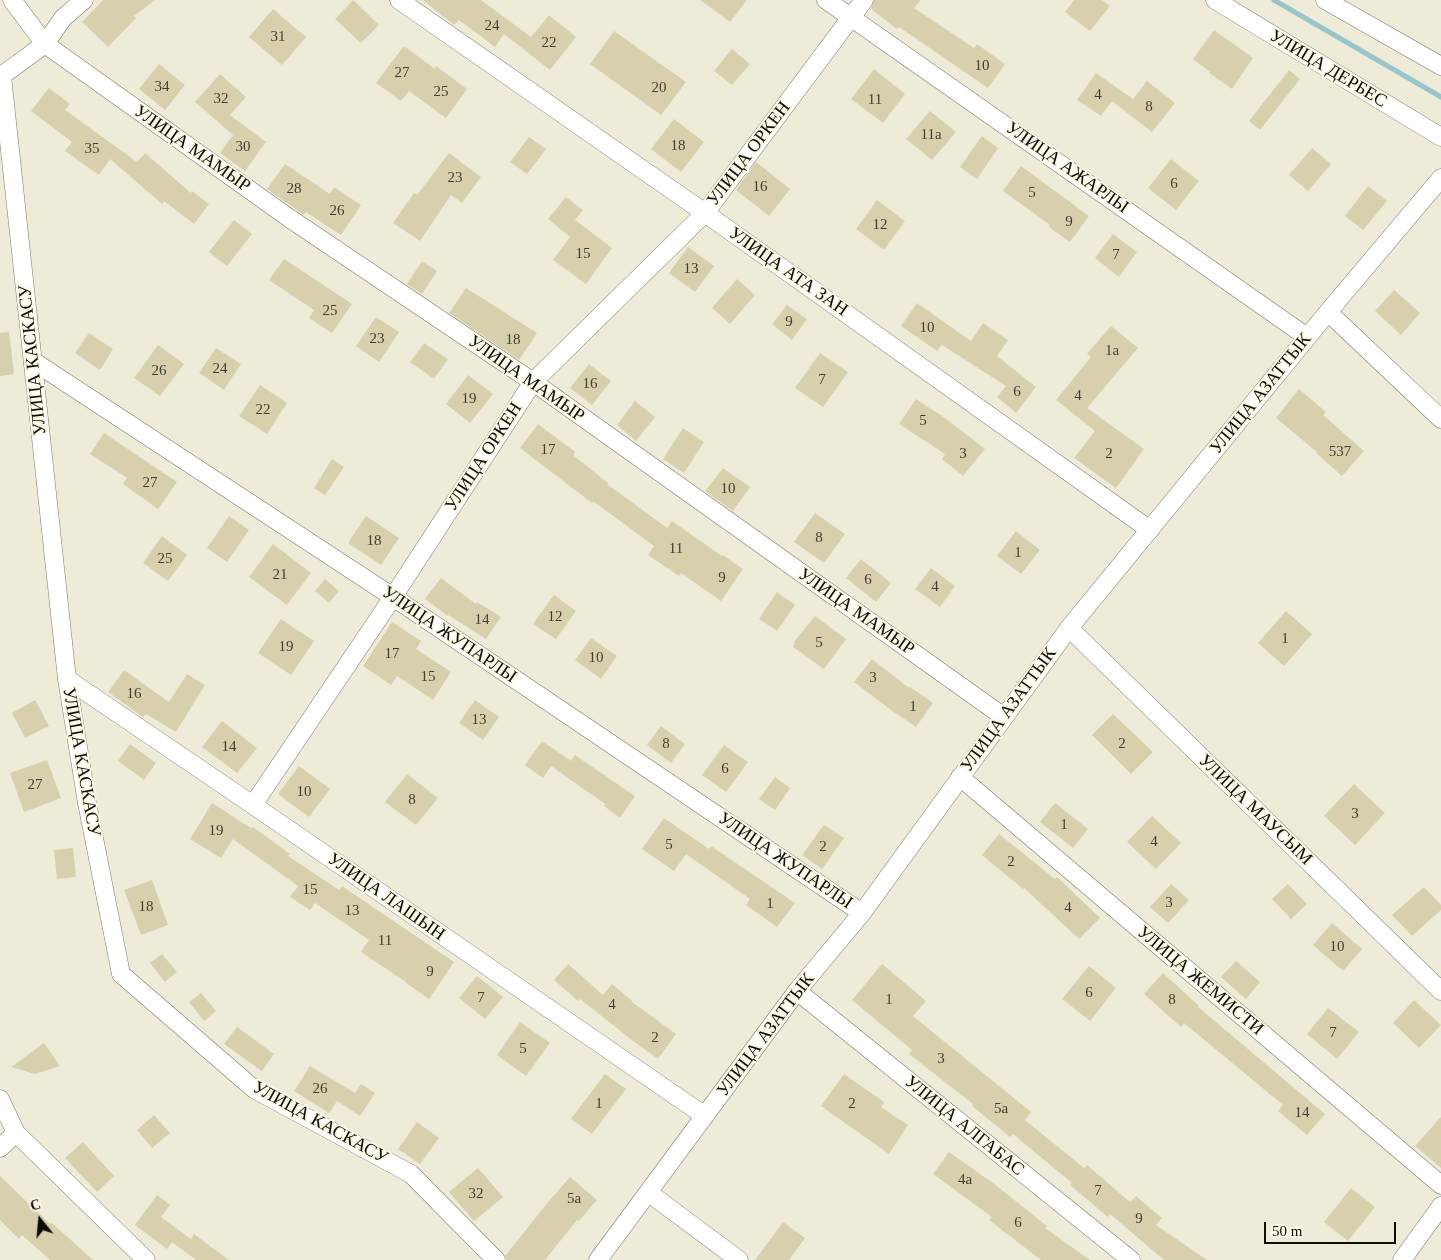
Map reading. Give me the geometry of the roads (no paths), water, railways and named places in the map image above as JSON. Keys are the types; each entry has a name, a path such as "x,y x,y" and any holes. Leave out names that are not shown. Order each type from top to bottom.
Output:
{"street":[{"path":"12,0 45,44"},
{"path":"1,76 45,44 63,18 84,0"},
{"name":"УЛИЦА АТА ЗАН","path":"399,0 705,213 1150,530"},
{"name":"УЛИЦА АЖАРЛЫ","path":"826,0 1307,337"},
{"name":"УЛИЦА ОРКЕН","path":"253,805 393,597 533,382 705,213 864,0"},
{"name":"УЛИЦА ДЕРБЕС","path":"1215,0 1441,137"},
{"path":"1325,0 1441,66"},
{"name":"УЛИЦА МАМЫР","path":"45,44 289,218 533,382 1004,717"},
{"name":"УЛИЦА КАСКАСУ","path":"1,76 67,679 87,803 121,974 254,1089 411,1174 496,1260"},
{"name":"УЛИЦА АЗАТТЫК","path":"598,1260 797,991 862,913 1069,628 1307,337 1441,178"},
{"path":"1328,312 1441,419"},
{"name":"УЛИЦА ЖУПАРЛЫ","path":"33,361 393,597 862,913"},
{"name":"УЛИЦА МАУСЫМ","path":"1069,628 1441,991"},
{"name":"УЛИЦА ЛАШЫН","path":"67,679 704,1116"},
{"name":"УЛИЦА ЖЕМИСТИ","path":"960,777 1441,1185"},
{"name":"УЛИЦА АЛГАБАС","path":"797,991 1131,1260"},
{"path":"0,1099 16,1133 146,1260"},
{"path":"0,1148 16,1133"},
{"path":"649,1193 739,1260"},
{"path":"1402,1260 1441,1206"}],"waterway":[{"path":"1274,0 1441,97"}]}
